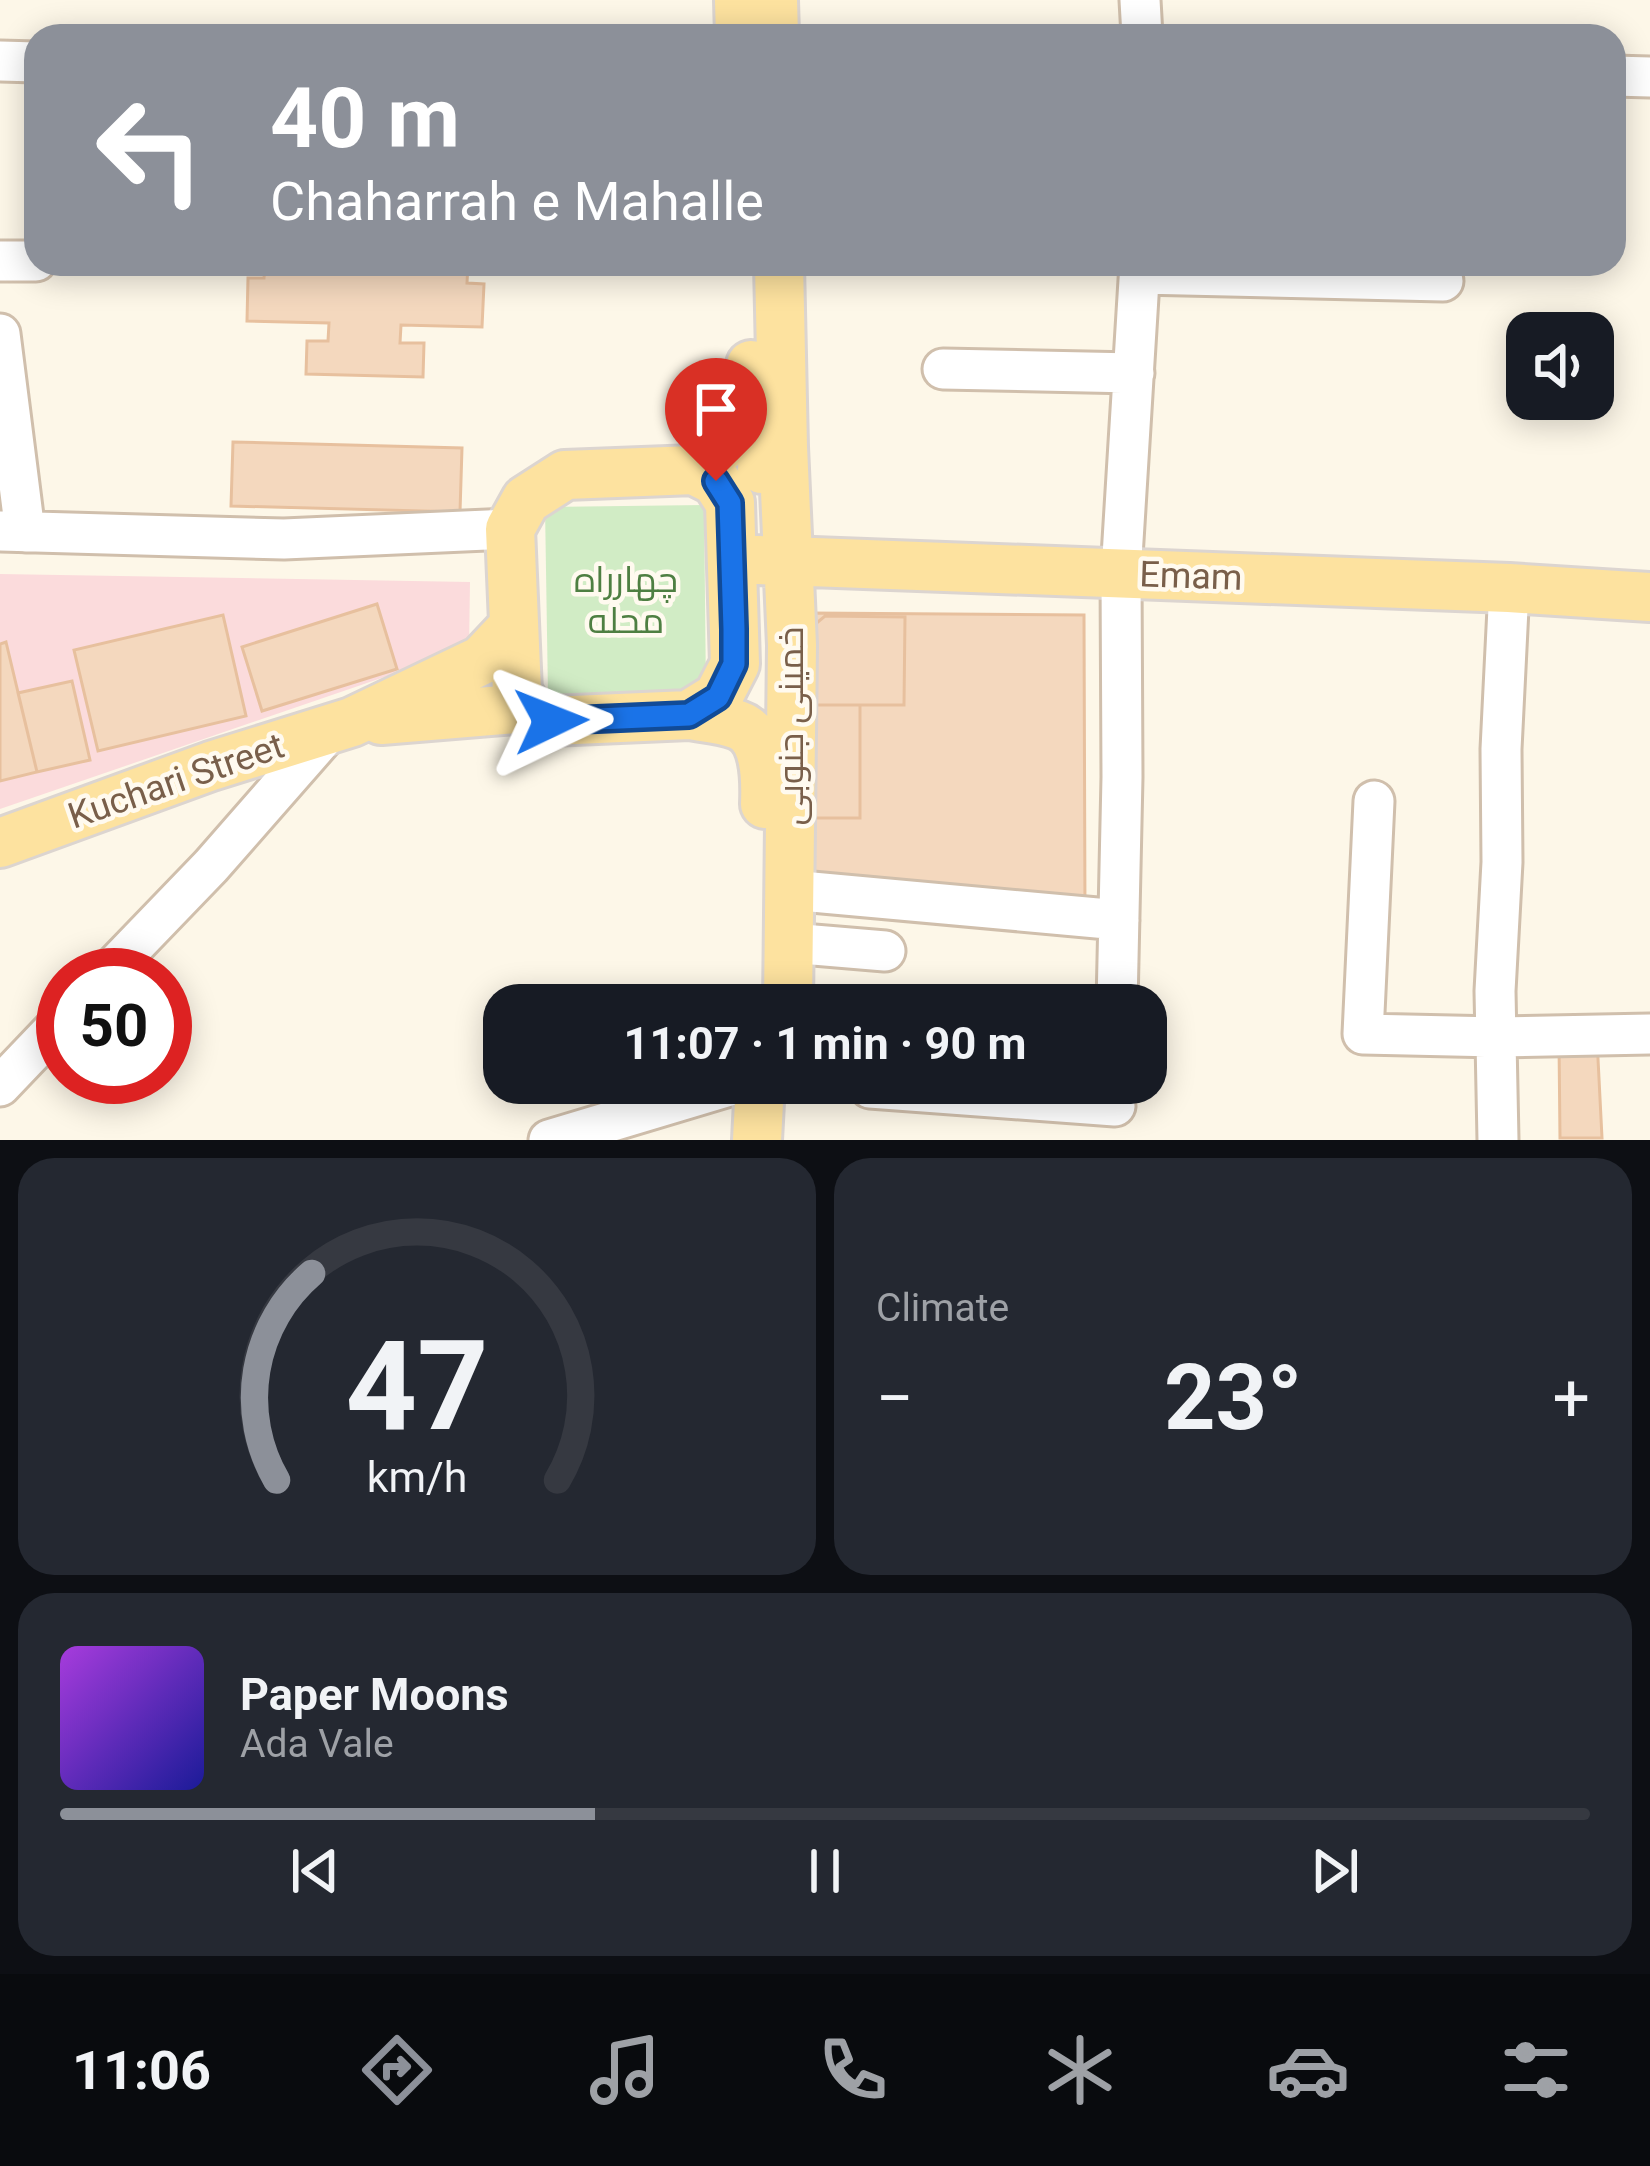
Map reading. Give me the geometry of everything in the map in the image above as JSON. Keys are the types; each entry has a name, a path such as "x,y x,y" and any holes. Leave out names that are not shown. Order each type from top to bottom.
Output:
{"main road":[{"path":"694,470 753,421 748,276"},
{"name":"خمینی جنوبی","path":"779,276 792,645 789,984"},
{"path":"730,503 783,447"},
{"path":"694,470 716,481 730,503 734,664 718,697 689,715 551,721 527,708 517,692 510,529 526,500 565,475 694,470"},
{"name":"Emam","path":"732,559 1650,597"},
{"path":"342,725 482,660 514,626"},
{"path":"734,629 792,645"},
{"path":"342,725 527,708"},
{"name":"خمینی جنوبی","path":"689,715 742,726 757,741 766,781 761,984"},
{"name":"Kuchari Street","path":"0,843 212,766 342,725"},
{"path":"757,1140 759,1104"},
{"path":"785,1140 786,1104"}],"street":[{"path":"1118,984 1121,573 1140,276"},
{"path":"1317,276 1443,281"},
{"path":"0,334 13,531 284,539 510,529"},
{"path":"944,369 1134,373"},
{"path":"1498,1140 1502,749 1509,588"},
{"path":"132,948 342,725"},
{"path":"1374,801 1363,1034 1650,1034"},
{"path":"790,890 1119,920"},
{"path":"790,943 885,951"},
{"path":"0,1086 36,1048"},
{"path":"549,1140 669,1104"},
{"path":"1048,1104 1115,1110"}],"shaded area":[{"path":"0,574 470,582 469,648 0,809"}],"green space":[{"name":"چهارراه محله","path":"704,505 706,694 548,696 545,507"}],"building":[{"path":"467,276 467,283 484,284 482,327 401,325 400,343 424,343 423,377 306,374 307,341 328,341 329,323 247,321 248,278"},
{"path":"233,442 462,448 460,512 231,506"},
{"path":"377,604 397,669 262,711 242,647"},
{"path":"810,613 1084,615 1085,916 804,881"},
{"path":"223,615 246,716 98,751 74,650"},
{"path":"825,616 905,617 904,705 806,705 807,631"},
{"path":"6,642 37,772 0,781 0,644"},
{"path":"72,681 90,760 37,772 18,693"},
{"path":"806,705 860,705 860,818 806,818"},
{"path":"1597,1039 1602,1138 1560,1138 1559,1042"}],"route":[{"path":"551,721 689,715 718,697 734,664 734,629 730,503 716,481"}]}
